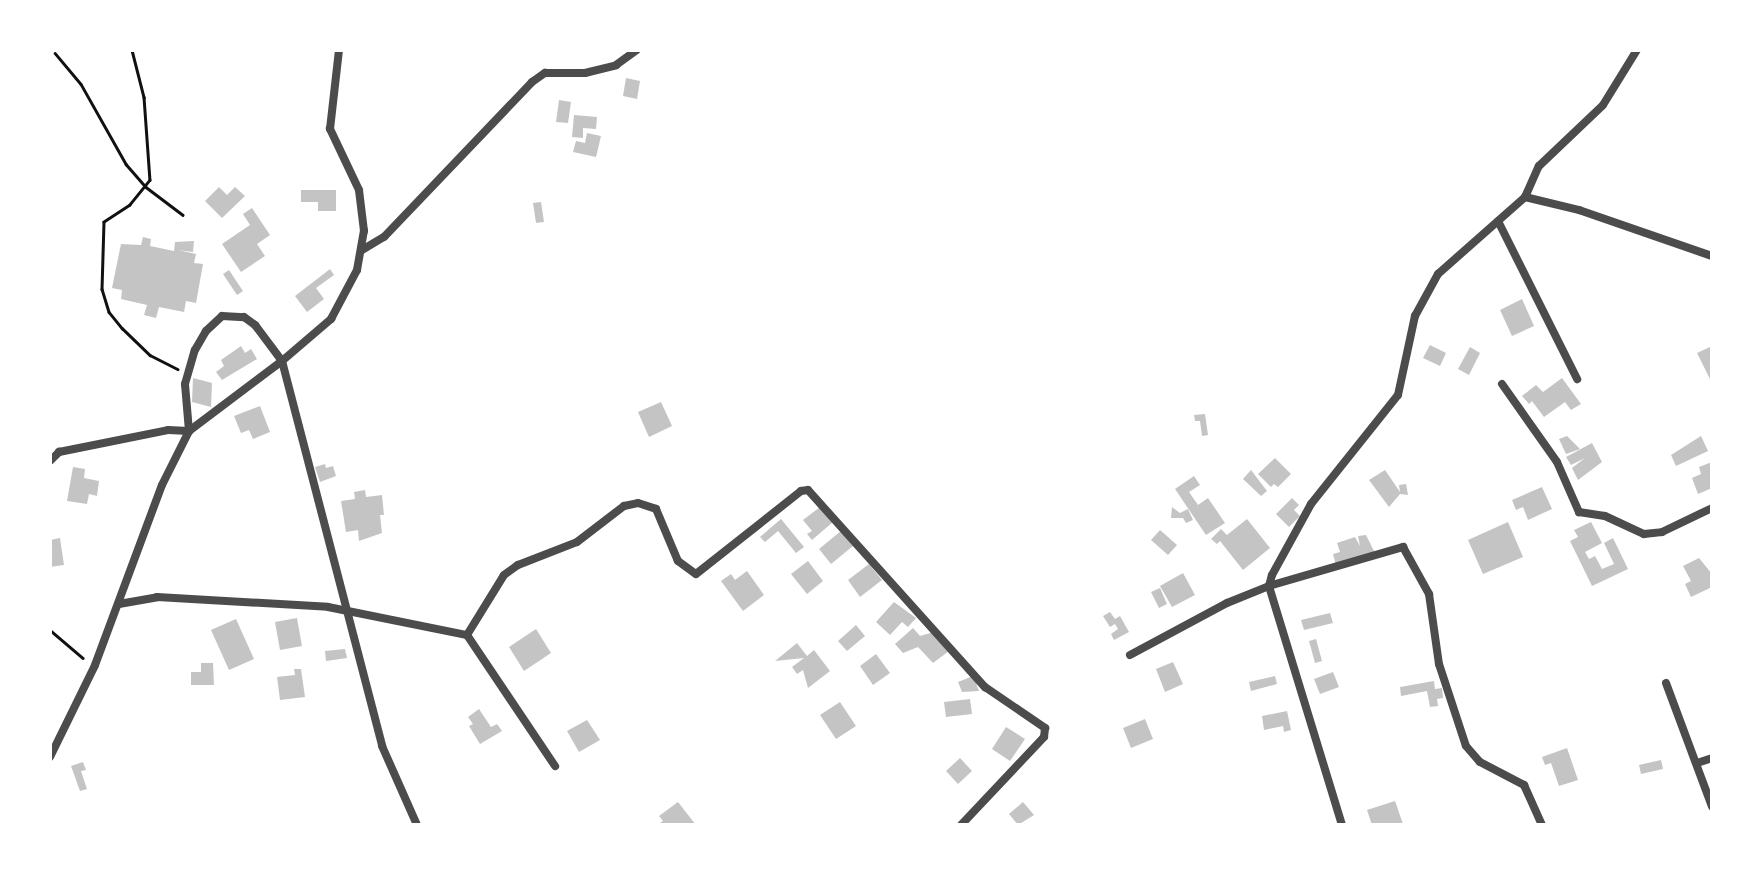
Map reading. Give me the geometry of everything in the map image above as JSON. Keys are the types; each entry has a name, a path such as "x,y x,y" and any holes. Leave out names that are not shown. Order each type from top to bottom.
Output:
{"street":[{"path":"50,757 95,665 162,485 189,432 330,319 348,291 362,250 359,190 330,130 339,50"},
{"path":"362,250 384,237 484,137 532,82 545,73 585,72 616,65 637,50"},
{"path":"1342,825 1269,586 1311,504 1398,395 1407,341 1438,274 1525,197 1539,166 1603,105 1637,50"},
{"path":"1525,197 1580,210 1712,256"},
{"path":"1498,221 1576,379"},
{"path":"189,432 185,409 189,372 206,330 222,316 233,315 255,325 282,361 382,746 417,825"},
{"path":"1502,384 1556,462 1579,512 1605,516 1644,534 1662,532 1712,508"},
{"path":"50,461 60,452 168,430 189,432"},
{"path":"468,635 504,575 518,565 577,542 624,506 638,503 656,509 678,560 696,574 708,570 801,491 808,490 985,687 1045,728 1044,738 961,825"},
{"path":"1130,655 1227,603 1269,586 1392,547 1406,550 1429,594 1439,664 1466,746 1480,762 1524,785 1542,825"},
{"path":"119,604 171,597 346,612 468,635 556,766"},
{"path":"1666,683 1712,807"},
{"path":"1697,763 1712,758"}],"path":[{"path":"132,50 144,98 150,173 146,187 104,222 102,289 109,312 150,356 189,372"},
{"path":"55,53 81,84 126,164 146,187 183,216"},
{"path":"50,630 69,650 95,665"}],"building":[{"path":"626,78 640,81 637,99 623,96"},
{"path":"559,100 571,102 568,123 556,122"},
{"path":"574,115 597,117 596,129 583,128 583,138 572,137"},
{"path":"587,133 601,136 596,157 573,152 576,141 585,143"},
{"path":"219,187 227,195 235,187 245,196 222,218 205,201"},
{"path":"301,190 336,190 336,211 318,211 318,202 301,202"},
{"path":"541,202 544,222 536,223 533,203"},
{"path":"252,208 270,235 257,244 265,256 241,272 222,244 250,225 243,214"},
{"path":"143,237 151,239 150,246 174,251 175,242 194,241 193,252 178,250 196,254 194,263 203,264 196,303 186,301 184,312 159,307 156,318 144,315 147,305 121,299 122,290 112,288 121,244 141,245"},
{"path":"330,269 334,275 316,288 324,299 307,312 295,296"},
{"path":"229,270 243,291 237,295 223,274"},
{"path":"1522,299 1534,326 1512,336 1500,310"},
{"path":"1430,345 1446,353 1440,366 1423,358"},
{"path":"241,346 245,353 251,349 257,359 222,380 216,372 224,366 221,360"},
{"path":"1712,346 1712,383 1697,353"},
{"path":"1470,347 1480,353 1469,375 1458,369"},
{"path":"193,378 212,383 211,407 192,402"},
{"path":"1562,378 1581,404 1571,410 1565,402 1544,417 1532,401 1529,404 1522,396 1536,385 1543,392"},
{"path":"661,402 672,426 649,437 638,412"},
{"path":"260,406 270,432 253,439 249,430 241,433 234,416"},
{"path":"1205,414 1208,435 1202,436 1200,421 1195,421 1194,415"},
{"path":"1567,436 1580,449 1566,454 1559,439"},
{"path":"1701,436 1708,451 1676,466 1671,455"},
{"path":"1592,443 1602,462 1578,480 1572,468 1585,458 1571,465 1566,457"},
{"path":"1275,458 1291,474 1278,487 1271,487 1258,474"},
{"path":"1712,462 1712,488 1698,494 1692,478 1701,474 1699,467"},
{"path":"325,464 326,468 333,466 336,476 320,482 315,467"},
{"path":"73,467 85,469 84,478 99,481 97,496 89,494 87,504 67,501"},
{"path":"1251,470 1267,491 1261,496 1243,479"},
{"path":"1385,470 1400,492 1399,485 1406,484 1408,495 1400,494 1389,507 1369,480"},
{"path":"1194,476 1200,485 1189,492 1198,505 1208,498 1225,523 1206,535 1175,489"},
{"path":"1542,487 1552,509 1528,520 1523,507 1516,510 1512,500"},
{"path":"365,490 366,497 382,495 382,533 359,541 358,530 346,532 341,501 355,499 354,492"},
{"path":"1292,498 1299,505 1294,510 1300,516 1289,527 1276,514"},
{"path":"820,507 833,522 812,540 807,534 812,531 803,520"},
{"path":"1172,507 1180,513 1188,509 1193,520 1186,523 1183,518 1171,518"},
{"path":"781,519 804,547 796,553 778,531 765,542 760,537"},
{"path":"1247,519 1270,548 1243,570 1220,541 1217,544 1211,539 1221,529 1227,535"},
{"path":"1508,522 1523,557 1483,574 1468,540"},
{"path":"1591,522 1602,543 1585,552 1589,559 1595,556 1602,569 1614,564 1604,543 1613,538 1628,569 1592,586 1570,541 1578,537 1574,530"},
{"path":"1160,530 1177,545 1168,555 1151,540"},
{"path":"841,531 853,546 831,564 819,549"},
{"path":"1366,535 1375,553 1336,565 1333,554 1340,552 1337,543 1355,537 1360,546 1358,536"},
{"path":"60,538 64,565 50,567 50,540"},
{"path":"1699,558 1712,574 1712,587 1691,597 1685,584 1691,581 1683,566"},
{"path":"808,561 823,581 807,594 791,574"},
{"path":"869,564 882,580 860,597 848,580"},
{"path":"747,571 764,595 743,611 721,581 731,574 735,580"},
{"path":"1183,573 1195,595 1172,607 1160,586"},
{"path":"1160,588 1167,604 1159,608 1151,592"},
{"path":"894,602 916,618 908,627 902,622 890,635 876,622"},
{"path":"1110,612 1115,619 1120,616 1129,632 1114,640 1111,634 1118,629 1115,624 1110,627 1103,616"},
{"path":"1330,613 1333,623 1304,630 1301,620"},
{"path":"297,618 302,646 280,650 275,622"},
{"path":"236,619 254,659 229,670 211,630"},
{"path":"856,625 865,636 847,651 838,641"},
{"path":"913,628 920,636 934,632 949,651 933,663 918,647 903,653 895,644"},
{"path":"536,629 551,653 524,671 509,647"},
{"path":"1316,639 1322,661 1315,663 1309,641"},
{"path":"797,643 807,656 814,650 830,671 808,688 803,670 797,674 792,667 804,658 775,661"},
{"path":"345,649 347,658 326,661 325,651"},
{"path":"876,654 890,673 873,685 860,666"},
{"path":"1173,662 1183,684 1165,692 1156,669"},
{"path":"201,663 213,663 214,685 191,685 191,672 201,672"},
{"path":"294,669 301,669 305,697 280,700 277,677 295,675"},
{"path":"1333,672 1339,687 1320,694 1314,679"},
{"path":"973,676 979,691 962,692 958,682"},
{"path":"1275,676 1277,684 1251,691 1249,682"},
{"path":"1434,681 1435,689 1442,688 1443,698 1437,699 1438,706 1430,707 1427,691 1401,696 1400,687"},
{"path":"970,699 972,714 946,717 944,702"},
{"path":"840,702 856,726 836,739 820,715"},
{"path":"479,709 491,727 497,724 502,731 480,744 468,717"},
{"path":"1287,711 1291,730 1284,732 1283,726 1264,730 1262,716"},
{"path":"1145,719 1153,739 1131,748 1123,728"},
{"path":"587,720 600,740 579,752 567,731"},
{"path":"1006,727 1025,739 1010,761 992,749"},
{"path":"1567,748 1578,780 1559,786 1551,763 1545,765 1542,757"},
{"path":"960,758 972,771 958,784 946,771"},
{"path":"1661,760 1663,769 1641,774 1639,765"},
{"path":"83,762 86,770 81,771 87,789 80,791 71,766"},
{"path":"1395,801 1403,824 1372,825 1367,810"},
{"path":"678,802 696,825 657,825 663,821 659,816"},
{"path":"1023,802 1034,815 1018,825 1009,814"}]}
